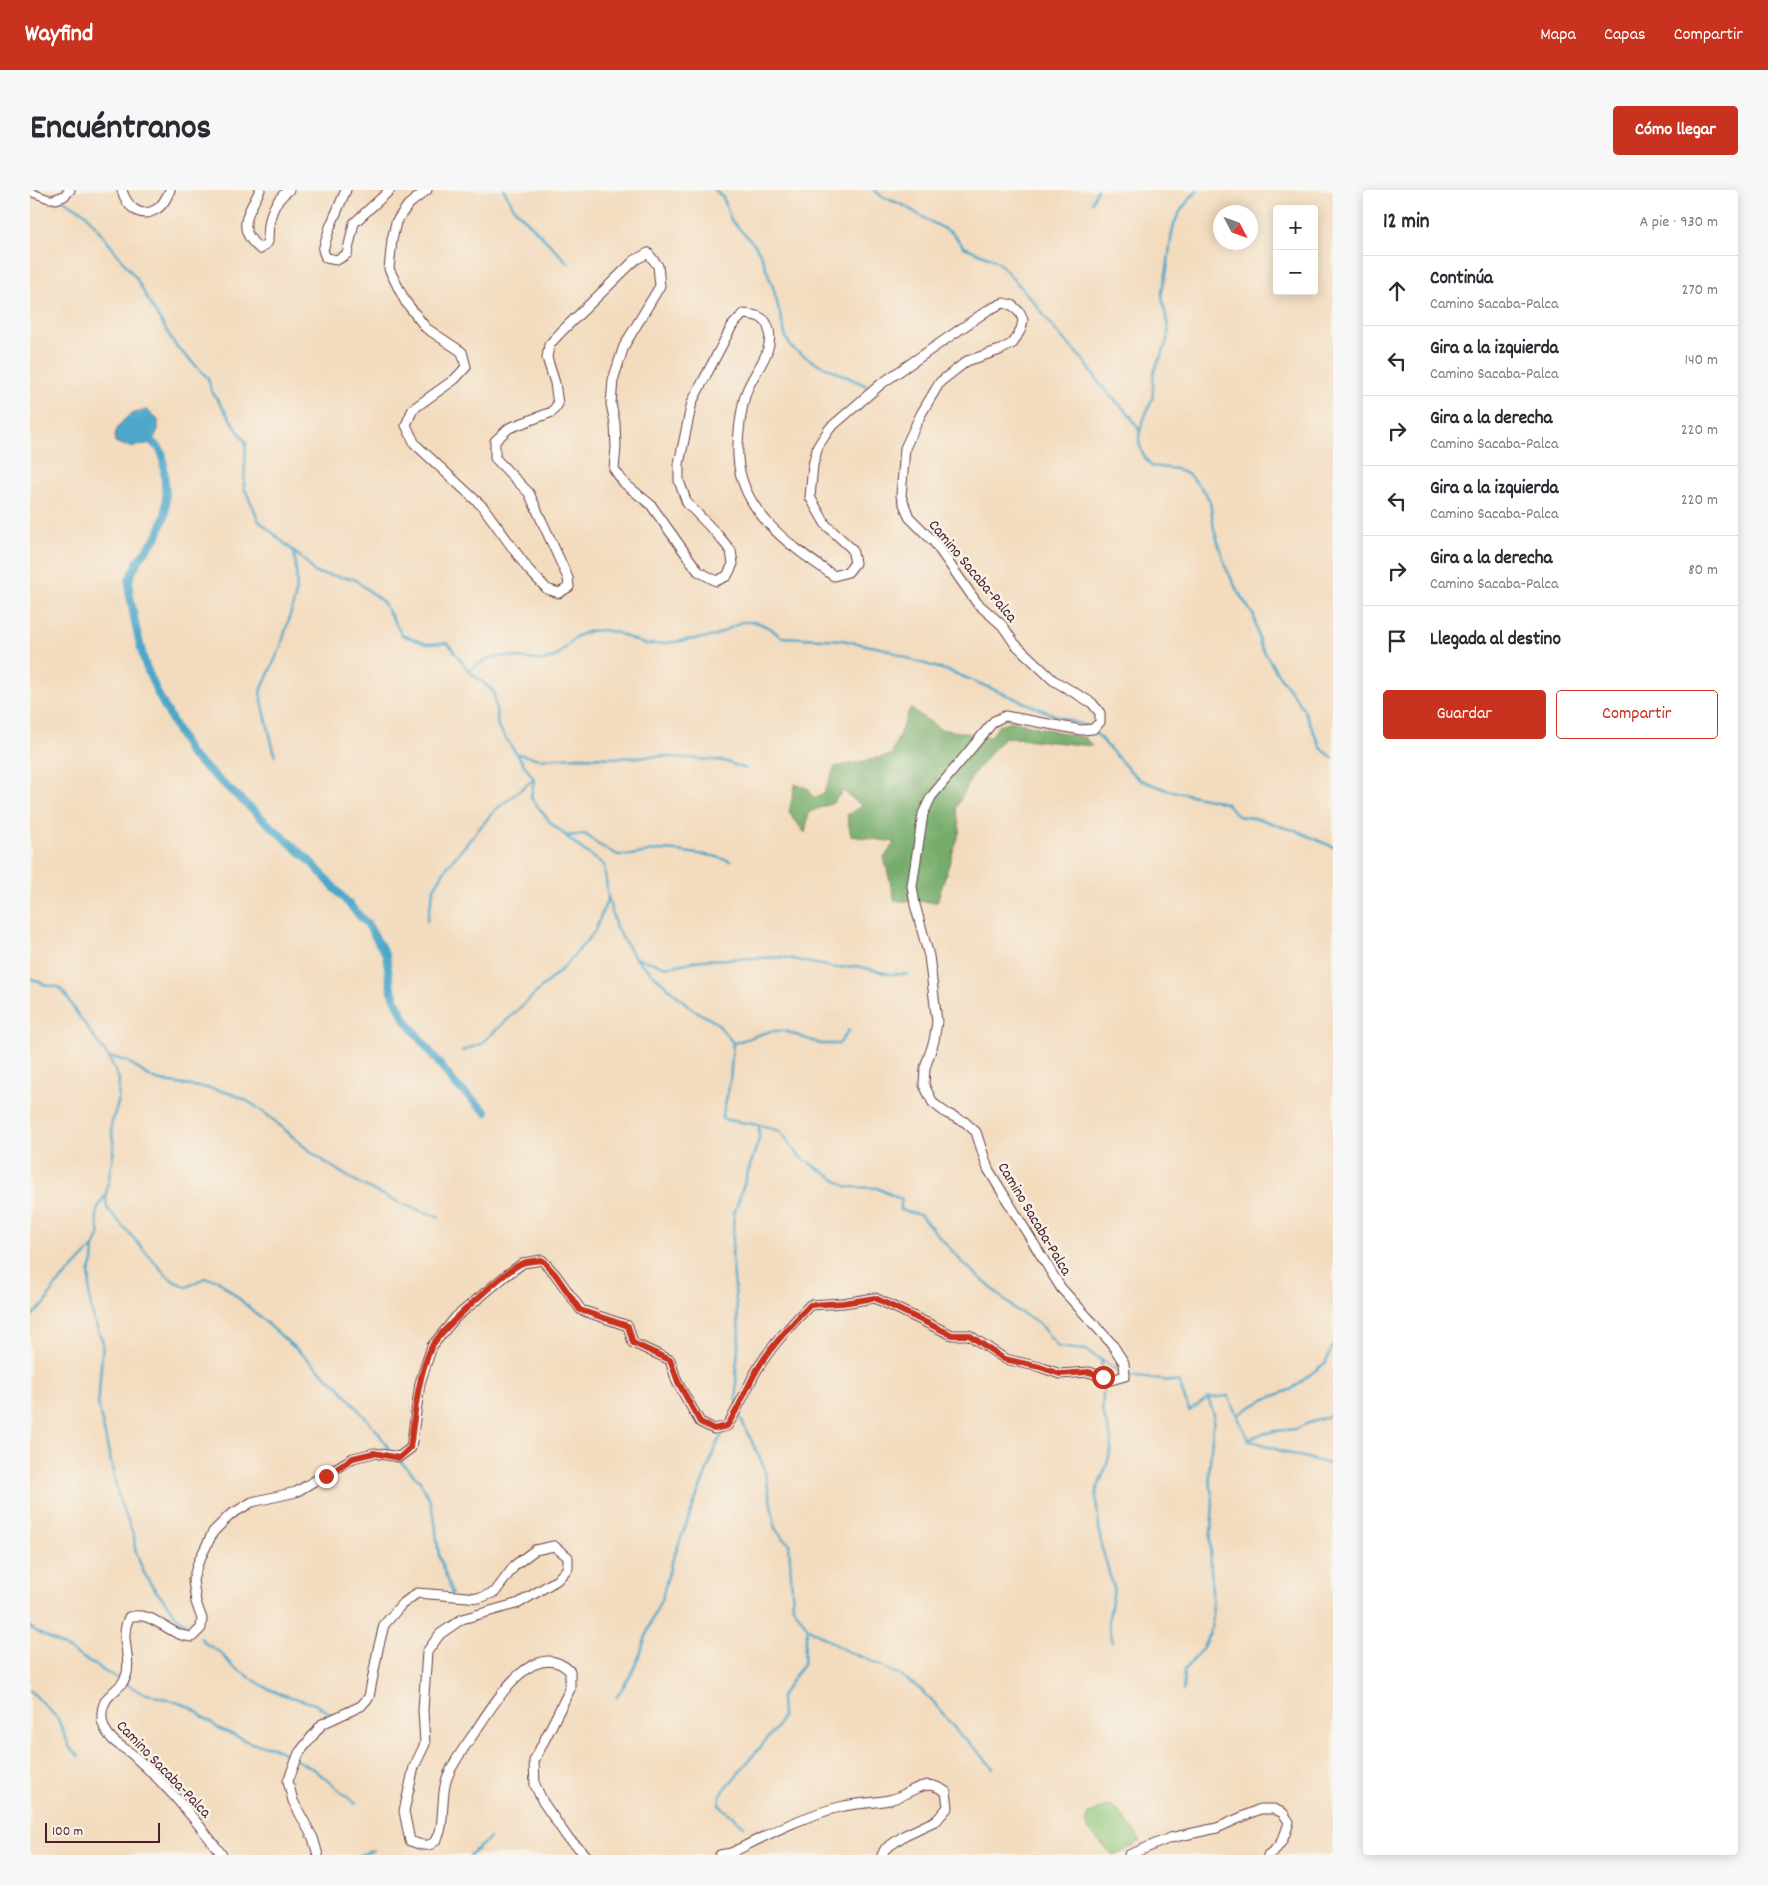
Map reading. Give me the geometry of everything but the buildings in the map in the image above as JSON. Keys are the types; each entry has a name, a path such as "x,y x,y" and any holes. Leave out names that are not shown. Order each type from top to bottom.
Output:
{"street":[{"path":"122,190 124,198 139,213 156,210 170,190"},
{"path":"260,190 248,216 246,231 249,240 260,249 268,242 268,223 279,197 289,190"},
{"path":"346,190 330,227 323,250 326,258 337,260 347,254 354,223 390,190"},
{"name":"Camino Sacaba-Palca","path":"222,1855 194,1816 134,1755 113,1740 103,1726 101,1712 108,1695 123,1683 128,1668 124,1643 125,1627 129,1617 137,1615 155,1620 179,1634 192,1637 201,1628 202,1619 196,1602 193,1580 198,1563 213,1532 230,1514 252,1502 296,1492 353,1458 374,1453 399,1458 410,1448 420,1383 432,1346 456,1317 504,1276 523,1263 542,1260 555,1274 580,1310 628,1326 633,1343 670,1360 678,1382 700,1422 714,1429 727,1426 737,1412 758,1369 778,1338 810,1305 843,1303 875,1298 952,1335 969,1335 1004,1359 1040,1367 1060,1374 1089,1372 1110,1380 1125,1376 1124,1363 1112,1344 1061,1288 988,1169 976,1132 965,1122 933,1104 924,1085 924,1068 934,1041 937,1022 929,956 915,905 912,886 923,814 931,797 994,721 1005,716 1081,730 1093,729 1100,722 1100,713 1092,703 1053,680 1016,644 1002,625 977,603 934,542 909,517 900,496 905,448 921,414 940,382 967,361 1000,350 1013,343 1021,329 1023,320 1020,313 1012,305 1003,303 988,310 881,384 830,428 818,446 813,465 810,497 826,525 852,549 855,563 848,572 834,576 786,540 762,517 750,502 742,480 738,456 739,430 746,393 764,360 771,338 767,323 758,315 744,314 732,326 692,402 679,464 679,481 686,503 717,534 730,551 733,564 727,576 716,581 698,571 652,505 624,483 614,469 616,448 615,423 611,404 614,380 624,346 660,286 658,266 648,253 635,260 549,345 547,358 555,383 558,404 552,412 509,428 495,441 495,458 529,493 565,570 569,587 559,593 547,589 528,569 484,507 415,444 406,425 413,409 455,378 466,367 462,352 426,328 405,301 389,269 396,222 408,205 427,190"},
{"path":"30,192 49,199 64,195"},
{"path":"318,1855 312,1838 293,1800 288,1781 300,1753 322,1724 361,1706 369,1697 384,1625 401,1605 417,1593 480,1598 496,1592 515,1565 534,1550 554,1546 568,1556 568,1568 557,1580 519,1603 462,1619 440,1634 427,1652 423,1710 424,1744 414,1767 404,1812 410,1841 426,1846 435,1842 442,1831 441,1809 446,1779 466,1744 503,1690 527,1668 542,1662 555,1661 564,1665 570,1671 570,1689 534,1761 535,1785 543,1802 567,1837 586,1855"},
{"path":"720,1855 730,1853 795,1821 844,1806 892,1799 922,1785 938,1786 946,1792 948,1807 937,1820 905,1835 885,1849 882,1855"},
{"path":"1128,1855 1170,1838 1218,1828 1260,1809 1274,1809 1283,1813 1289,1822 1285,1838 1268,1855"}],"green space":[{"path":"910,708 940,729 991,737 999,725 1012,721 1085,738 1092,746 1004,737 974,773 956,808 960,830 937,902 895,901 884,858 895,842 851,836 847,815 862,806 843,791 833,803 809,812 805,833 789,813 795,784 809,789 813,798 824,793 835,767 891,755"},
{"path":"1110,1806 1119,1811 1141,1841 1117,1855 1113,1855 1089,1831 1085,1822 1088,1814"}],"water":[{"path":"147,410 158,420 158,430 152,442 142,445 125,446 115,442 117,430 124,420 135,413"}],"waterway":[{"path":"504,190 514,208 568,263"},
{"path":"715,190 723,197 731,220 755,245 761,255 774,290 786,338 792,348 812,361 867,386"},
{"path":"874,190 883,197 903,205 951,232 964,247 991,258 1000,264 1034,302 1055,330 1085,362 1102,387 1130,415 1139,430"},
{"path":"1092,202 1097,190"},
{"path":"1198,190 1181,210 1174,226 1162,292 1168,337 1154,372 1152,399 1141,425 1140,448 1151,466 1176,469 1189,475 1205,492 1210,502 1214,529 1226,568 1238,592 1254,616 1260,645 1303,708 1321,748 1333,758"},
{"path":"63,200 85,213 136,278 176,346 208,378 211,390 246,443 244,487 259,521 307,563 315,573 354,579 383,602 402,635 427,644 448,643 468,670 494,692 498,727 534,779 531,798 551,823 604,865 608,897 616,928 635,958 692,1009 717,1023 733,1043 730,1082 722,1119 759,1125 780,1131 800,1157 847,1187 877,1188 902,1200 900,1210 920,1215 961,1261 1016,1310 1038,1322 1058,1347 1086,1350 1123,1374"},
{"path":"152,442 159,448 163,456 166,496 165,516 157,536 138,561 133,571 129,580 129,590 145,664 158,694 190,754 309,860 368,925 386,955 391,989 404,1018 455,1084 486,1112"},
{"path":"275,756 260,693 281,646 295,598 297,581 294,551"},
{"path":"468,670 490,658 504,656 544,661 557,656 577,636 590,631 604,630 644,644 659,644 715,636 741,622 756,622 770,628 781,637 842,640 885,649 912,660 952,672 1059,717 1087,726"},
{"path":"1093,730 1140,780 1167,790 1227,804 1238,816 1260,819 1295,830 1333,847"},
{"path":"518,754 540,759 659,756 724,761 746,769"},
{"path":"427,921 434,888 447,867 494,811 534,779"},
{"path":"567,836 585,834 599,845 618,855 631,855 659,850 713,856 730,861"},
{"path":"462,1051 481,1044 566,965 595,931 608,898"},
{"path":"636,958 667,967 702,960 783,957 835,968 857,966 889,974 908,974"},
{"path":"30,978 46,985 58,987 66,995 109,1058 119,1079 118,1103 111,1125 114,1148 106,1195 107,1208 165,1274 175,1282 187,1287 204,1278 218,1280 339,1387 377,1431 392,1453"},
{"path":"734,1043 771,1031 785,1031 821,1044 839,1044 849,1030"},
{"path":"109,1057 128,1062 157,1080 215,1090 249,1102 306,1148 344,1174 390,1199 439,1217"},
{"path":"737,1402 736,1373 739,1335 732,1255 734,1214 759,1139 759,1125"},
{"path":"106,1195 99,1205 97,1213 100,1234 94,1246 93,1262 89,1273 89,1297 94,1321 103,1342 98,1404 119,1499 134,1536 135,1549 143,1571 150,1583 178,1618 193,1628"},
{"path":"30,1317 45,1304 53,1289 94,1246"},
{"path":"1237,1415 1261,1401 1292,1389 1326,1362 1333,1345"},
{"path":"1101,1360 1104,1381 1102,1410 1111,1438 1111,1450 1097,1489 1096,1499 1101,1545 1114,1589 1108,1624 1112,1642"},
{"path":"1128,1376 1179,1382 1189,1411 1208,1398 1228,1396 1248,1439 1284,1452 1333,1465"},
{"path":"1183,1691 1184,1671 1203,1647 1210,1633 1213,1618 1210,1545 1213,1502 1209,1473 1214,1415 1208,1398"},
{"path":"738,1413 764,1467 776,1530 789,1544 793,1606 807,1627 846,1651 903,1677 920,1689 960,1735 993,1768"},
{"path":"1249,1438 1274,1431 1296,1429 1333,1413"},
{"path":"616,1698 631,1674 640,1654 662,1598 671,1564 717,1444 725,1430"},
{"path":"398,1459 420,1481 430,1501 434,1515 439,1556 452,1594"},
{"path":"30,1627 140,1692 190,1707 218,1728 251,1743 272,1747 315,1770 356,1804"},
{"path":"744,1826 719,1805 720,1795 777,1727 782,1717 781,1696 804,1663 808,1628"},
{"path":"200,1637 205,1643 221,1653 232,1666 265,1687 315,1704 333,1715"},
{"path":"30,1690 58,1719 70,1748 79,1756"},
{"path":"470,1855 490,1838"},
{"path":"361,1855 374,1850"}],"route":[{"path":"326,1476 353,1458 374,1453 399,1458 410,1448 420,1383 432,1346 456,1317 504,1276 523,1263 542,1260 555,1274 580,1310 628,1326 633,1343 670,1360 678,1382 700,1422 714,1429 727,1426 737,1412 758,1369 778,1338 810,1305 843,1303 875,1298 952,1335 969,1335 982,1342 1004,1359 1040,1367 1060,1374 1089,1372 1103,1377"}]}
